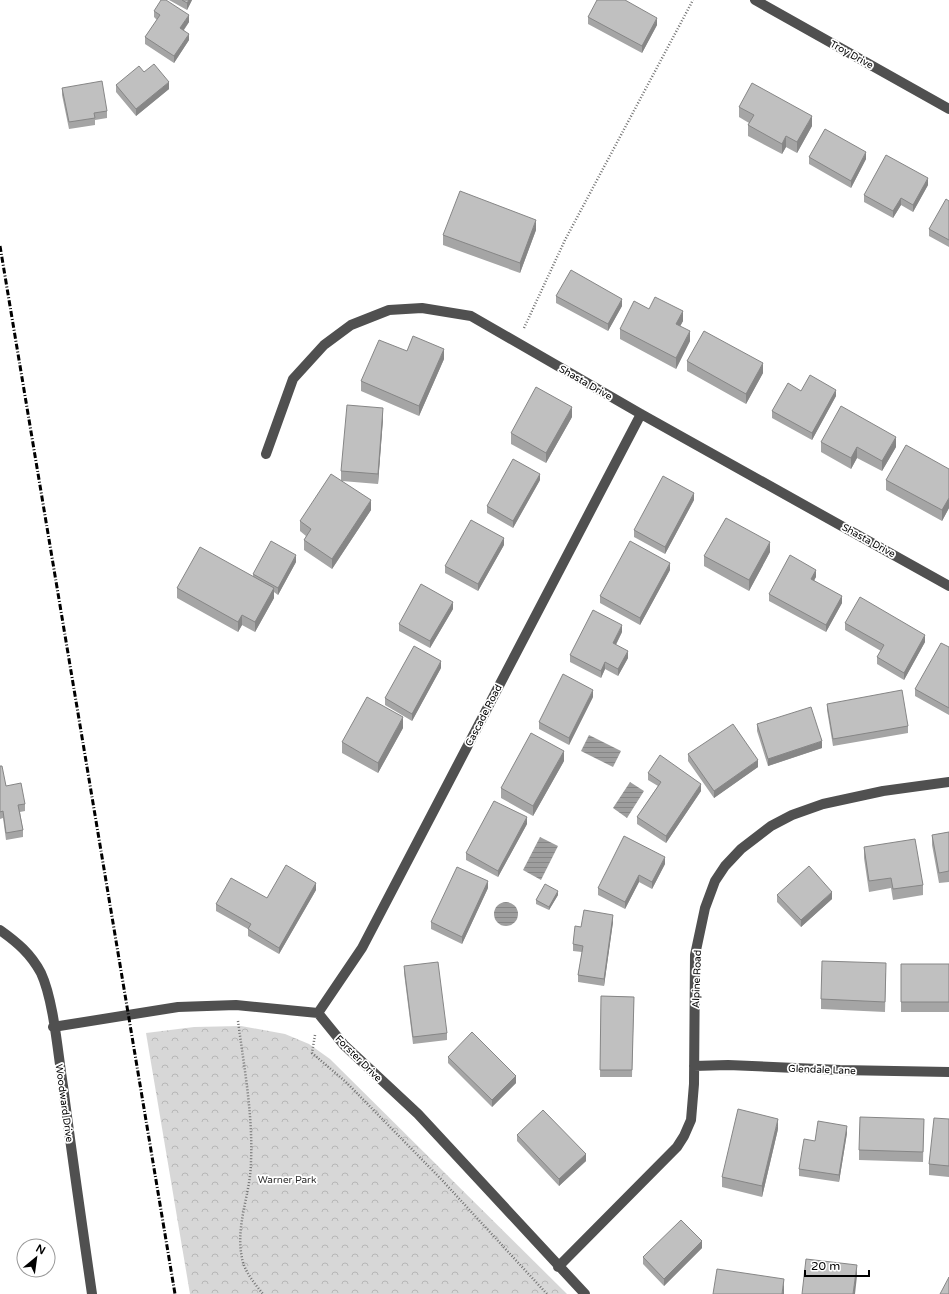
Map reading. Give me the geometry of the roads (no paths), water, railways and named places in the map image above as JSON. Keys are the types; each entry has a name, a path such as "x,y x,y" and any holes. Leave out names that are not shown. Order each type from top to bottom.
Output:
{"street":[{"name":"Troy Drive","path":"755,0 949,109"},
{"name":"Shasta Drive","path":"266,454 293,379 324,345 351,325 389,310 422,308 471,316 641,414 949,586"},
{"name":"Cascade Road","path":"318,1013 362,948 641,414"},
{"name":"Alpine Road","path":"558,1267 677,1147 691,1120 694,1066 695,955 705,908 715,881 725,866 741,849 771,826 792,815 823,804 883,791 949,782"},
{"name":"Woodward Drive","path":"0,930 22,946 33,960 41,974 47,992 92,1294"},
{"path":"53,1026 178,1007 236,1005 318,1013"},
{"name":"Forster Drive","path":"318,1013 344,1045 418,1114 558,1267 585,1294"},
{"name":"Glendale Lane","path":"694,1066 728,1065 840,1070 949,1072"}],"railway":[{"path":"0,246 175,1294"}],"park label":[{"name":"Warner Park","path":"287,1179"}]}
